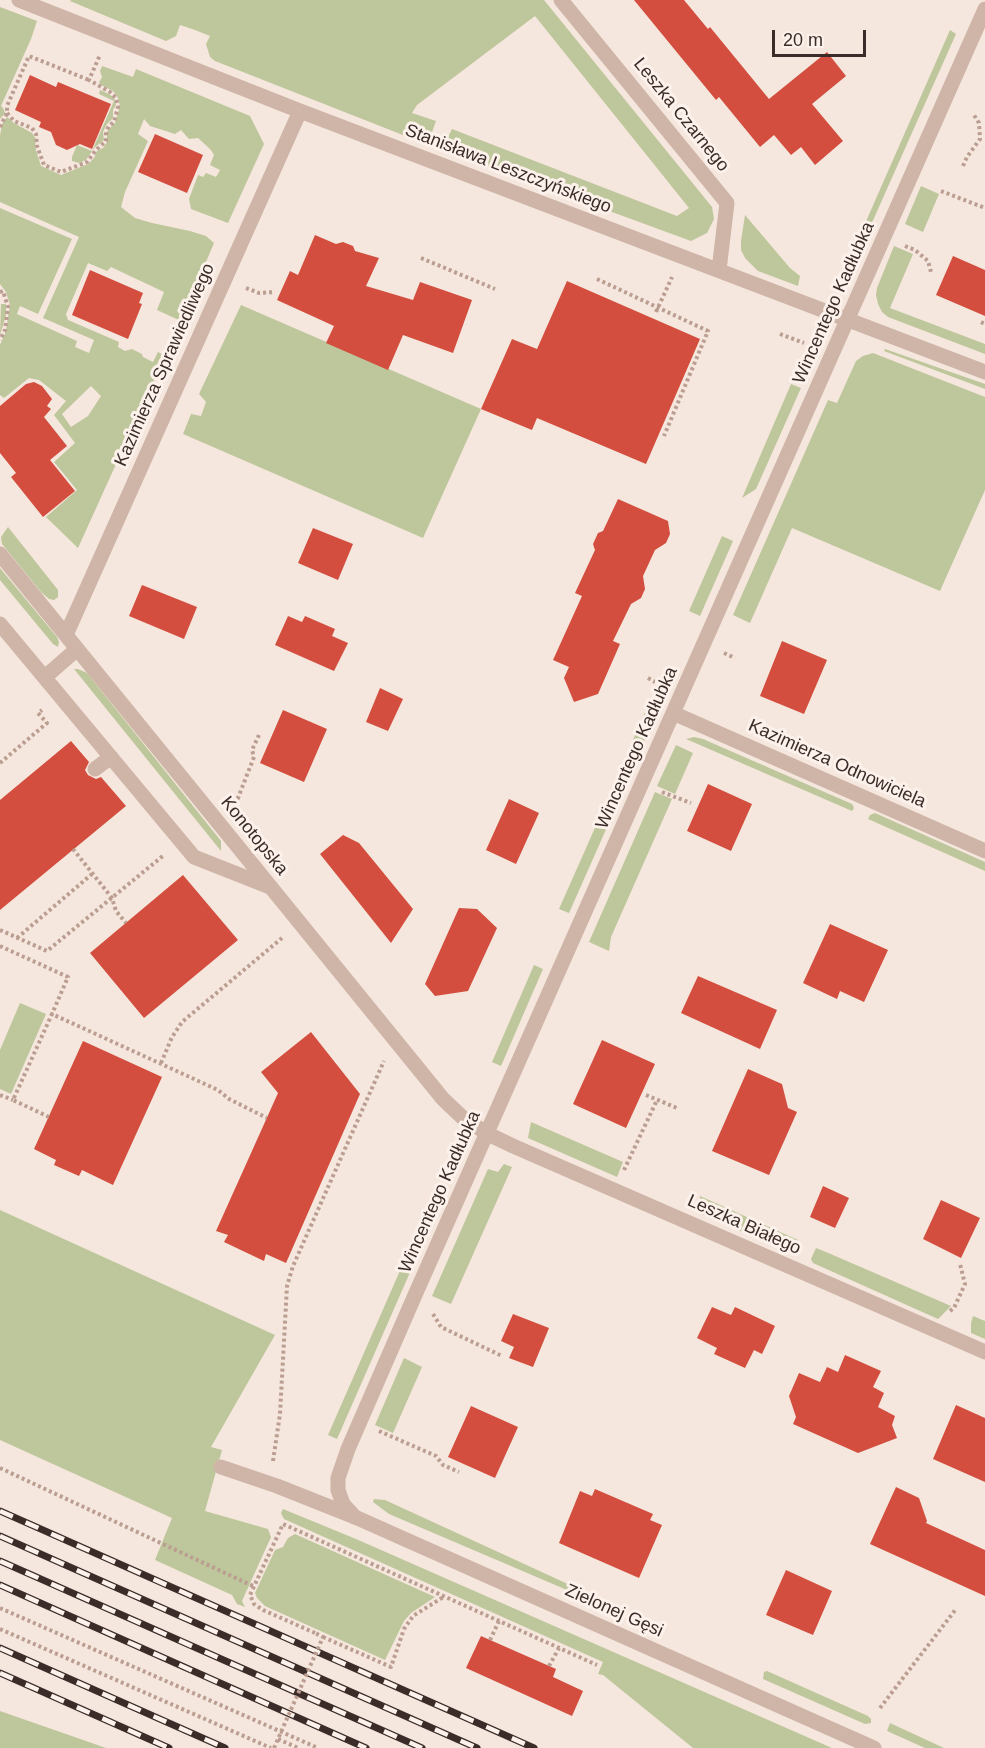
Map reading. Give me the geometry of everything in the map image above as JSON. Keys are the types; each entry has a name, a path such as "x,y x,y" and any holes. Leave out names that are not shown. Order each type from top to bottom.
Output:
{"street":[{"name":"Stanisława Leszczyńskiego","path":"19,0 300,111 985,372"},
{"name":"Leszka Czarnego","path":"561,0 728,203 718,270"},
{"name":"Wincentego Kadłubka","path":"343,1504 338,1490 338,1478 348,1449 985,9"},
{"name":"Kazimierza Sprawiedliwego","path":"66,635 300,111"},
{"name":"Konotopska","path":"0,554 443,1099 462,1118 488,1134"},
{"path":"0,624 194,857 270,887"},
{"path":"45,677 77,649"},
{"name":"Kazimierza Odnowiciela","path":"673,713 985,851"},
{"path":"95,769 111,757"},
{"name":"Leszka Białego","path":"488,1134 985,1352"},
{"path":"221,1467 355,1517"},
{"name":"Zielonej Gęsi","path":"343,1504 355,1517 874,1748"}],"path":[{"path":"0,127 29,56 89,80 110,92 116,98 118,107 114,122 106,132 105,141 87,162 62,172 45,165 32,128 14,121 7,113"},
{"path":"89,80 96,63"},
{"path":"963,166 980,139 979,123 974,115"},
{"path":"941,191 985,208"},
{"path":"915,250 928,261 932,272"},
{"path":"421,258 495,289"},
{"path":"597,279 708,330 664,436"},
{"path":"656,312 671,279"},
{"path":"248,289 259,293 274,292"},
{"path":"0,292 3,291 8,307 5,330 0,340"},
{"path":"780,334 804,343"},
{"path":"648,678 655,682"},
{"path":"0,763 47,723 38,713 60,695"},
{"path":"232,805 238,798 254,757 252,750 260,735"},
{"path":"673,797 691,803"},
{"path":"0,930 47,951 181,841"},
{"path":"73,849 112,898 116,911 126,923"},
{"path":"17,938 92,874"},
{"path":"160,1063 182,1022 284,936"},
{"path":"0,946 68,977 13,1100"},
{"path":"52,1014 218,1090 229,1099 267,1118"},
{"path":"273,1461 280,1414 287,1286 293,1266 385,1058"},
{"path":"0,1095 49,1117"},
{"path":"646,1095 677,1108"},
{"path":"627,1164 657,1100"},
{"path":"954,1308 965,1284 960,1264"},
{"path":"441,1328 502,1356"},
{"path":"392,1437 436,1456 443,1465 459,1472"},
{"path":"0,1468 253,1586"},
{"path":"445,1596 413,1616 404,1629 391,1667 263,1610 254,1604 250,1595 282,1524 445,1596 597,1665"},
{"path":"0,1608 318,1748"},
{"path":"880,1708 956,1609"},
{"path":"490,1640 499,1621"},
{"path":"0,1629 273,1748 323,1637"},
{"path":"549,1666 559,1648"},
{"path":"278,1739 298,1748"}],"green space":[{"path":"71,0 544,0 712,207 714,219 707,233 691,241 448,150 446,141 452,129 677,216 689,208 535,16 417,105 412,113 436,121 431,135 423,140 413,139 215,61 210,57 206,44 210,36 195,30 180,25 176,36 166,41"},
{"path":"0,7 37,21 1,106 5,113 0,119"},
{"path":"950,30 956,34 846,281 842,276"},
{"path":"102,66 133,77 136,69 250,116 264,144 228,223 191,209 189,199 198,175 203,177 206,173 216,177 220,170 210,165 214,155 211,150 198,138 189,139 181,130 175,134 150,126 144,119 138,134 148,141 125,192 121,207 135,218 206,236 214,243 181,321 157,310 164,292 111,267 107,271 88,263 66,314 68,320 119,342 118,347 125,351 132,349 153,362 158,352 165,356 78,548 46,517 77,490 54,462 75,443 54,415 66,401 39,380 29,378 4,398 0,395 0,345 6,331 10,305 6,292 0,284 0,208 72,239 38,314 20,306 17,314 77,341 75,347 89,353 94,340 43,318 79,237 0,202 0,136 2,124 7,117 32,133 36,139 35,147 41,166 61,175 88,164 107,142 107,132 115,123 120,106 113,91 99,82 102,77 100,71","holes":["91,386 101,396 88,416 71,427 62,414"]},
{"path":"100,90 114,98 116,105 113,118 103,132 104,140 95,147 86,160 79,163 72,161 77,145 92,151 114,101 99,94"},
{"path":"921,186 939,194 923,232 905,224"},
{"path":"745,215 790,268 800,276 798,286 758,271 745,258 741,250 741,241"},
{"path":"894,246 913,254 890,308 985,344 985,354 888,317 882,312 876,295 877,288"},
{"path":"1,304 6,304 6,315 0,335"},
{"path":"241,305 481,409 423,538 183,434 191,414 201,416 206,402 199,394"},
{"path":"885,349 985,384 985,389 884,351"},
{"path":"873,353 985,397 985,490 940,591 792,528 750,623 733,615 828,400 837,403 856,361"},
{"path":"791,384 801,388 756,489 742,498"},
{"path":"8,527 58,590 58,597 54,600 41,592 2,544 1,537"},
{"path":"722,536 733,541 700,616 689,611"},
{"path":"0,568 57,637 58,647 53,644 0,580"},
{"path":"74,669 87,673 221,841 221,851"},
{"path":"649,703 657,712 636,760 626,756"},
{"path":"694,737 852,804 854,808 852,811 686,739"},
{"path":"676,745 693,753 675,794 657,786"},
{"path":"655,792 672,799 611,937 609,951 589,942"},
{"path":"875,813 985,862 985,871 868,819"},
{"path":"598,821 608,825 569,913 559,909"},
{"path":"534,965 543,969 501,1066 492,1062"},
{"path":"20,1003 46,1014 11,1094 0,1089 0,1050"},
{"path":"531,1122 623,1162 617,1177 528,1138"},
{"path":"504,1164 512,1167 451,1304 432,1296 488,1169 498,1172"},
{"path":"700,1196 798,1240 792,1251 788,1252 699,1213"},
{"path":"427,1209 436,1213 337,1439 328,1435"},
{"path":"0,1210 275,1335 211,1447 222,1450 205,1511 268,1529 271,1537 242,1601 245,1607 237,1604 232,1595 155,1560 172,1518 0,1440"},
{"path":"816,1248 951,1306 938,1319 813,1263 811,1259"},
{"path":"973,1316 985,1321 985,1339 971,1333"},
{"path":"404,1358 422,1367 393,1433 375,1425"},
{"path":"374,1499 385,1500 570,1585 567,1590 389,1514 373,1502"},
{"path":"283,1509 832,1748 693,1748 603,1675 598,1674 603,1662 284,1519 281,1513"},
{"path":"295,1534 435,1597 411,1613 404,1621 385,1660 265,1606 257,1598 255,1593 275,1550 283,1547 288,1538"},
{"path":"767,1671 868,1716 871,1723 865,1724 763,1679 764,1672"},
{"path":"0,1711 106,1748 0,1748"},
{"path":"890,1723 944,1748 925,1748 887,1731"}],"building":[{"path":"634,0 684,0 708,29 710,27 769,99 827,52 846,76 812,104 843,141 815,165 801,147 791,155 774,135 760,147 719,97 716,100"},
{"path":"30,75 56,87 58,82 111,104 92,149 80,144 67,150 56,145 51,132 39,127 41,122 15,110"},
{"path":"155,134 203,155 187,193 138,172"},
{"path":"315,235 336,244 343,242 353,246 355,251 379,258 366,286 413,300 420,282 472,300 453,353 403,335 388,370 326,343 334,326 277,300 290,271 298,275"},
{"path":"953,256 985,270 985,316 936,295"},
{"path":"90,270 143,293 139,303 142,304 128,339 72,315"},
{"path":"567,281 700,339 646,464 537,418 532,430 481,409 512,339 537,349"},
{"path":"34,382 42,386 52,399 47,406 51,409 44,417 67,446 50,460 75,491 43,517 11,477 16,473 0,453 0,406 26,384"},
{"path":"618,499 668,521 670,534 666,543 655,550 643,576 645,589 641,598 631,604 613,641 620,644 598,694 574,702 564,678 569,667 553,660 582,596 575,593 595,550 593,544 598,533 603,531"},
{"path":"313,528 353,544 338,580 298,563"},
{"path":"142,585 197,607 184,639 129,616"},
{"path":"288,616 302,622 305,616 335,629 332,636 348,643 334,671 275,645"},
{"path":"782,641 827,660 804,714 760,696"},
{"path":"380,688 403,699 388,731 366,722"},
{"path":"283,710 327,729 304,782 260,763"},
{"path":"71,741 89,762 85,770 88,775 96,779 101,777 126,806 0,910 0,800"},
{"path":"708,784 752,804 731,851 687,831"},
{"path":"509,799 539,813 516,864 486,850"},
{"path":"343,835 359,843 413,909 391,943 320,854"},
{"path":"183,875 238,940 144,1018 90,953"},
{"path":"459,908 477,909 497,928 468,991 435,996 425,984"},
{"path":"830,924 888,950 864,1002 840,991 837,999 803,983"},
{"path":"698,976 777,1010 760,1049 681,1013"},
{"path":"311,1032 360,1094 286,1263 266,1254 264,1261 224,1242 228,1235 216,1231 278,1093 261,1072"},
{"path":"602,1040 655,1064 626,1128 573,1104"},
{"path":"83,1041 162,1077 113,1185 82,1170 79,1176 54,1165 56,1160 34,1149"},
{"path":"748,1069 782,1084 788,1108 797,1112 769,1175 712,1151"},
{"path":"823,1186 849,1198 835,1228 810,1217"},
{"path":"941,1200 980,1218 961,1258 923,1239"},
{"path":"712,1307 731,1315 735,1307 775,1326 762,1354 754,1350 745,1368 714,1354 717,1348 697,1338"},
{"path":"513,1314 549,1328 533,1367 509,1358 514,1347 501,1341"},
{"path":"845,1355 881,1371 873,1387 884,1393 878,1407 895,1416 892,1425 897,1438 858,1453 793,1424 796,1417 789,1396 799,1373 820,1382 827,1367 838,1372"},
{"path":"956,1405 985,1418 985,1482 933,1459"},
{"path":"471,1406 518,1427 495,1478 448,1457"},
{"path":"896,1487 919,1498 926,1523 985,1550 985,1596 870,1544"},
{"path":"595,1489 653,1514 650,1520 662,1525 639,1578 559,1543 580,1491 592,1496"},
{"path":"786,1570 832,1591 813,1635 766,1615"},
{"path":"481,1636 556,1669 553,1677 583,1691 572,1716 466,1668"}],"railway":[{"path":"0,1511 534,1748"},
{"path":"0,1536 477,1748"},
{"path":"0,1561 422,1748"},
{"path":"0,1585 366,1748"},
{"path":"0,1648 225,1748"},
{"path":"0,1673 169,1748"}]}
